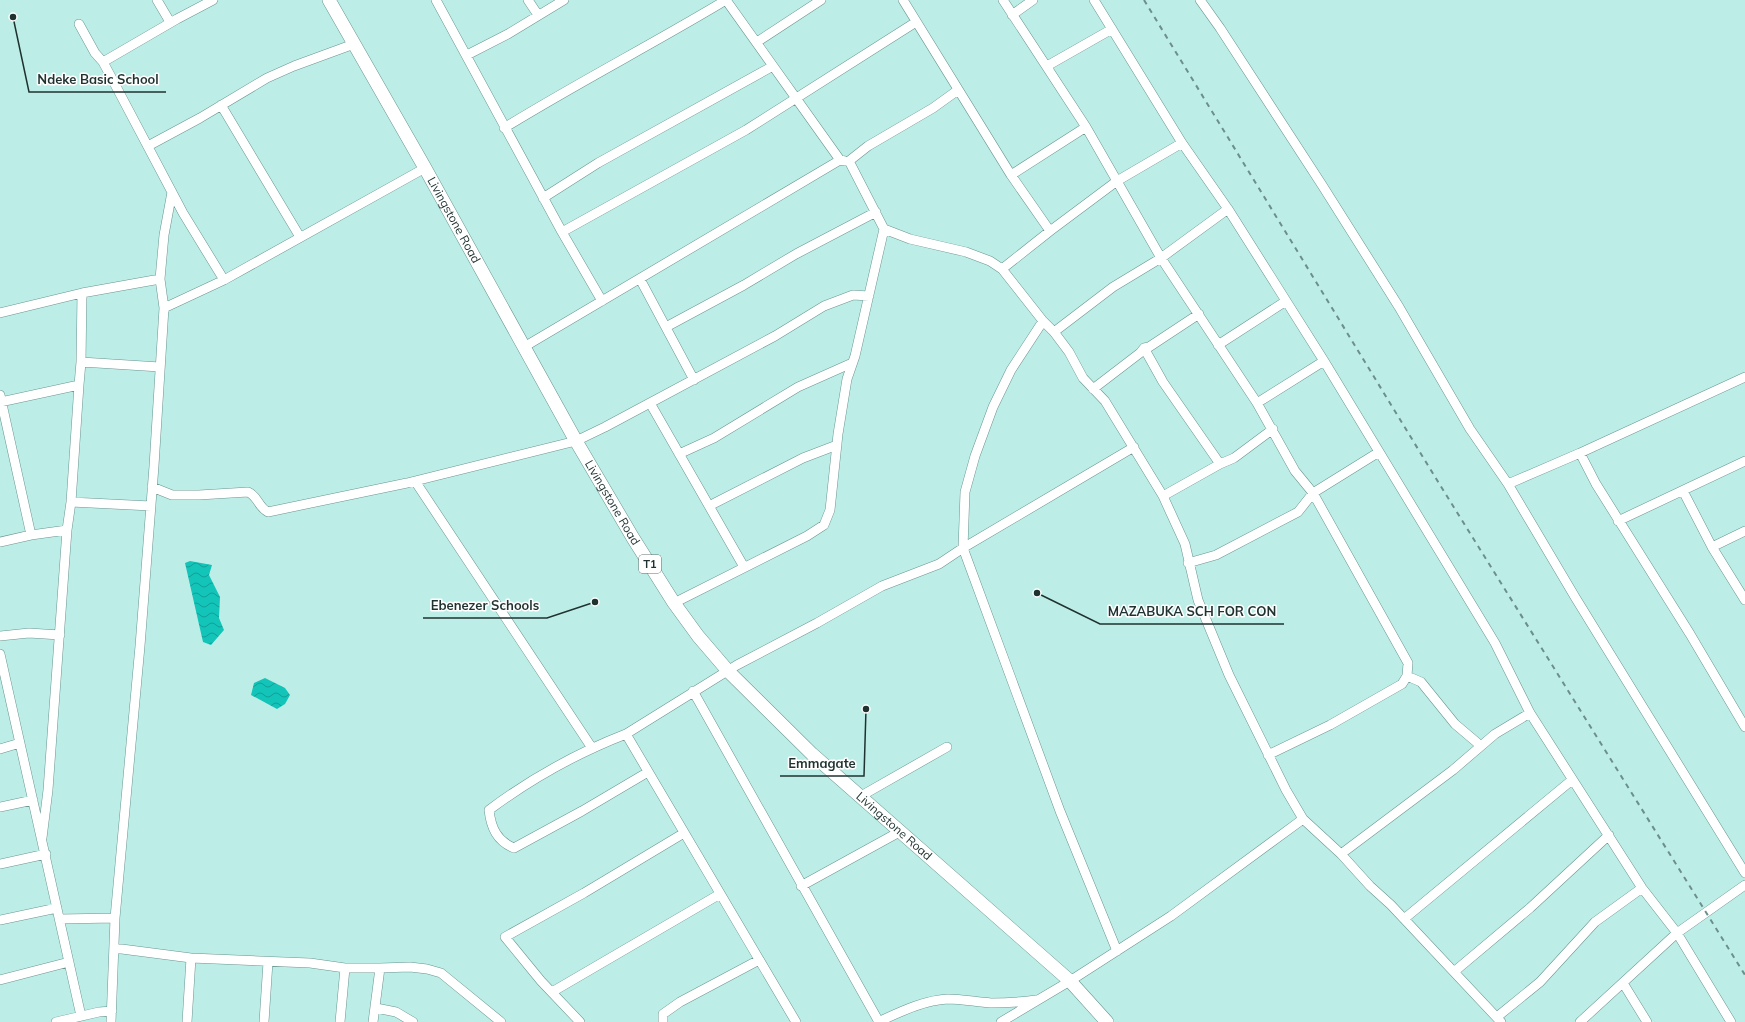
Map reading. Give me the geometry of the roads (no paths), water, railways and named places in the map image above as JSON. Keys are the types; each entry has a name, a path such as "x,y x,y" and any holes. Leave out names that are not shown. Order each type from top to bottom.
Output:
{"highway":[{"name":"Livingstone Road","path":"329,0 425,168 576,441 633,538 674,603 698,636 728,671 812,754 1070,981 1107,1022"}],"street":[{"path":"157,0 170,22"},
{"path":"103,62 170,22 213,0"},
{"path":"436,0 467,55 504,128 602,301"},
{"path":"528,0 538,15"},
{"path":"467,55 508,34 564,0"},
{"path":"504,128 564,92 614,66 726,0 757,42 796,100 844,161 876,212 884,229 848,379 837,445 830,510 824,525 807,536 674,603"},
{"path":"757,42 821,0"},
{"path":"1003,0 1086,127 1161,258 1257,403 1273,429 1295,472 1313,493 1408,663 1407,676 1402,684 1350,714 1268,755"},
{"path":"1012,15 1033,0"},
{"path":"1094,0 1182,143 1228,209 1324,361 1495,643 1530,713 1642,888 1677,933 1730,1022"},
{"path":"1200,0 1220,28 1322,185 1399,307 1470,429 1508,484 1575,597 1745,873"},
{"path":"908,2 916,22 958,90 1011,175 1050,230"},
{"path":"562,232 719,146 796,100 916,22"},
{"path":"79,24 95,53 103,62 172,192 224,280"},
{"path":"1047,66 1112,29"},
{"path":"148,146 267,78 294,66 354,44"},
{"path":"543,198 598,164 773,66"},
{"path":"524,346 844,161 933,108 958,90"},
{"path":"221,105 300,237"},
{"path":"1011,175 1086,127"},
{"path":"1002,269 1050,230 1117,181 1182,143"},
{"path":"164,308 224,280 425,168"},
{"path":"111,1022 115,918 140,646 151,506 164,308 160,279 164,235 172,192"},
{"path":"1054,332 1113,287 1161,258 1228,209"},
{"path":"666,327 744,285 796,254 876,212"},
{"path":"884,229 910,239 966,252 990,261 1002,269 1043,321 1054,332 1069,352 1083,378 1105,401 1164,496 1185,544 1188,563 1198,600 1229,675 1268,755 1303,819 1341,854 1370,886 1455,971 1499,1020 1540,982 1595,922 1642,888"},
{"path":"0,313 82,293 160,279"},
{"path":"640,279 694,380"},
{"path":"42,838 48,790 81,362 82,293"},
{"path":"152,487 172,495 248,492 254,494 262,508 268,512 414,481 576,441 775,336 824,306 853,295 868,296"},
{"path":"1218,345 1286,301"},
{"path":"1093,389 1144,348 1149,347 1199,314"},
{"path":"1043,321 1011,370 992,407 975,456 966,492 963,548 1060,811 1117,951"},
{"path":"1144,348 1163,382 1220,464"},
{"path":"1257,403 1324,361"},
{"path":"81,362 160,367"},
{"path":"679,454 714,438 798,387 852,363"},
{"path":"1508,484 1580,453 1745,377"},
{"path":"30,535 0,400 79,385"},
{"path":"650,403 744,567"},
{"path":"1164,496 1220,464 1234,458 1273,429"},
{"path":"709,506 803,458 837,445"},
{"path":"648,772 582,811 514,848 504,844 498,837 490,820 489,810 526,783 592,748 626,734 693,691 882,586 940,564 963,548 1134,447"},
{"path":"1188,563 1216,555 1298,512 1313,493 1378,452"},
{"path":"1580,453 1618,521 1690,634 1745,727"},
{"path":"1618,521 1745,461"},
{"path":"414,481 592,748"},
{"path":"1683,490 1712,547 1745,600"},
{"path":"70,502 151,506"},
{"path":"0,542 30,535 67,530"},
{"path":"1712,547 1745,531"},
{"path":"0,636 29,633 60,635"},
{"path":"0,654 4,691 20,743 81,1016"},
{"path":"1407,676 1422,682 1455,724 1481,746"},
{"path":"693,691 801,886 879,1022 900,1012 932,1001 948,999 1010,1002 1040,1000"},
{"path":"1341,854 1453,770 1495,734 1530,713"},
{"path":"626,734 759,960 792,1021"},
{"path":"0,748 20,743"},
{"path":"861,796 947,747"},
{"path":"1404,919 1572,780"},
{"path":"0,807 33,800"},
{"path":"1001,1022 1040,1000 1171,916 1303,819"},
{"path":"801,886 901,832"},
{"path":"580,1022 505,937 584,893 684,833"},
{"path":"1455,971 1530,908 1609,835"},
{"path":"0,864 46,854"},
{"path":"1580,1022 1677,933 1745,884"},
{"path":"552,992 720,894"},
{"path":"0,920 57,908"},
{"path":"60,919 115,918"},
{"path":"114,948 191,958 310,963 345,968 410,967 428,969 441,973 501,1022"},
{"path":"187,1022 191,958"},
{"path":"663,1022 663,1014 680,1002 759,960"},
{"path":"0,980 69,962"},
{"path":"264,1022 268,962"},
{"path":"340,1022 345,968"},
{"path":"373,1022 380,968"},
{"path":"1623,983 1647,1022"},
{"path":"376,1008 396,1012 413,1022"},
{"path":"56,1022 112,1011"}],"water":[{"path":"190,561 212,565 209,575 220,597 219,618 224,630 211,645 203,642 185,563"},
{"path":"265,678 285,688 290,695 285,704 277,709 251,695 254,683"}],"railway":[{"path":"1144,0 1440,485 1745,975"}],"place":[{"name":"Ndeke Basic School","path":"13,17"},
{"name":"MAZABUKA SCH FOR CON","path":"1037,593"},
{"name":"Ebenezer Schools","path":"595,602"},
{"name":"Emmagate","path":"866,709"}]}
